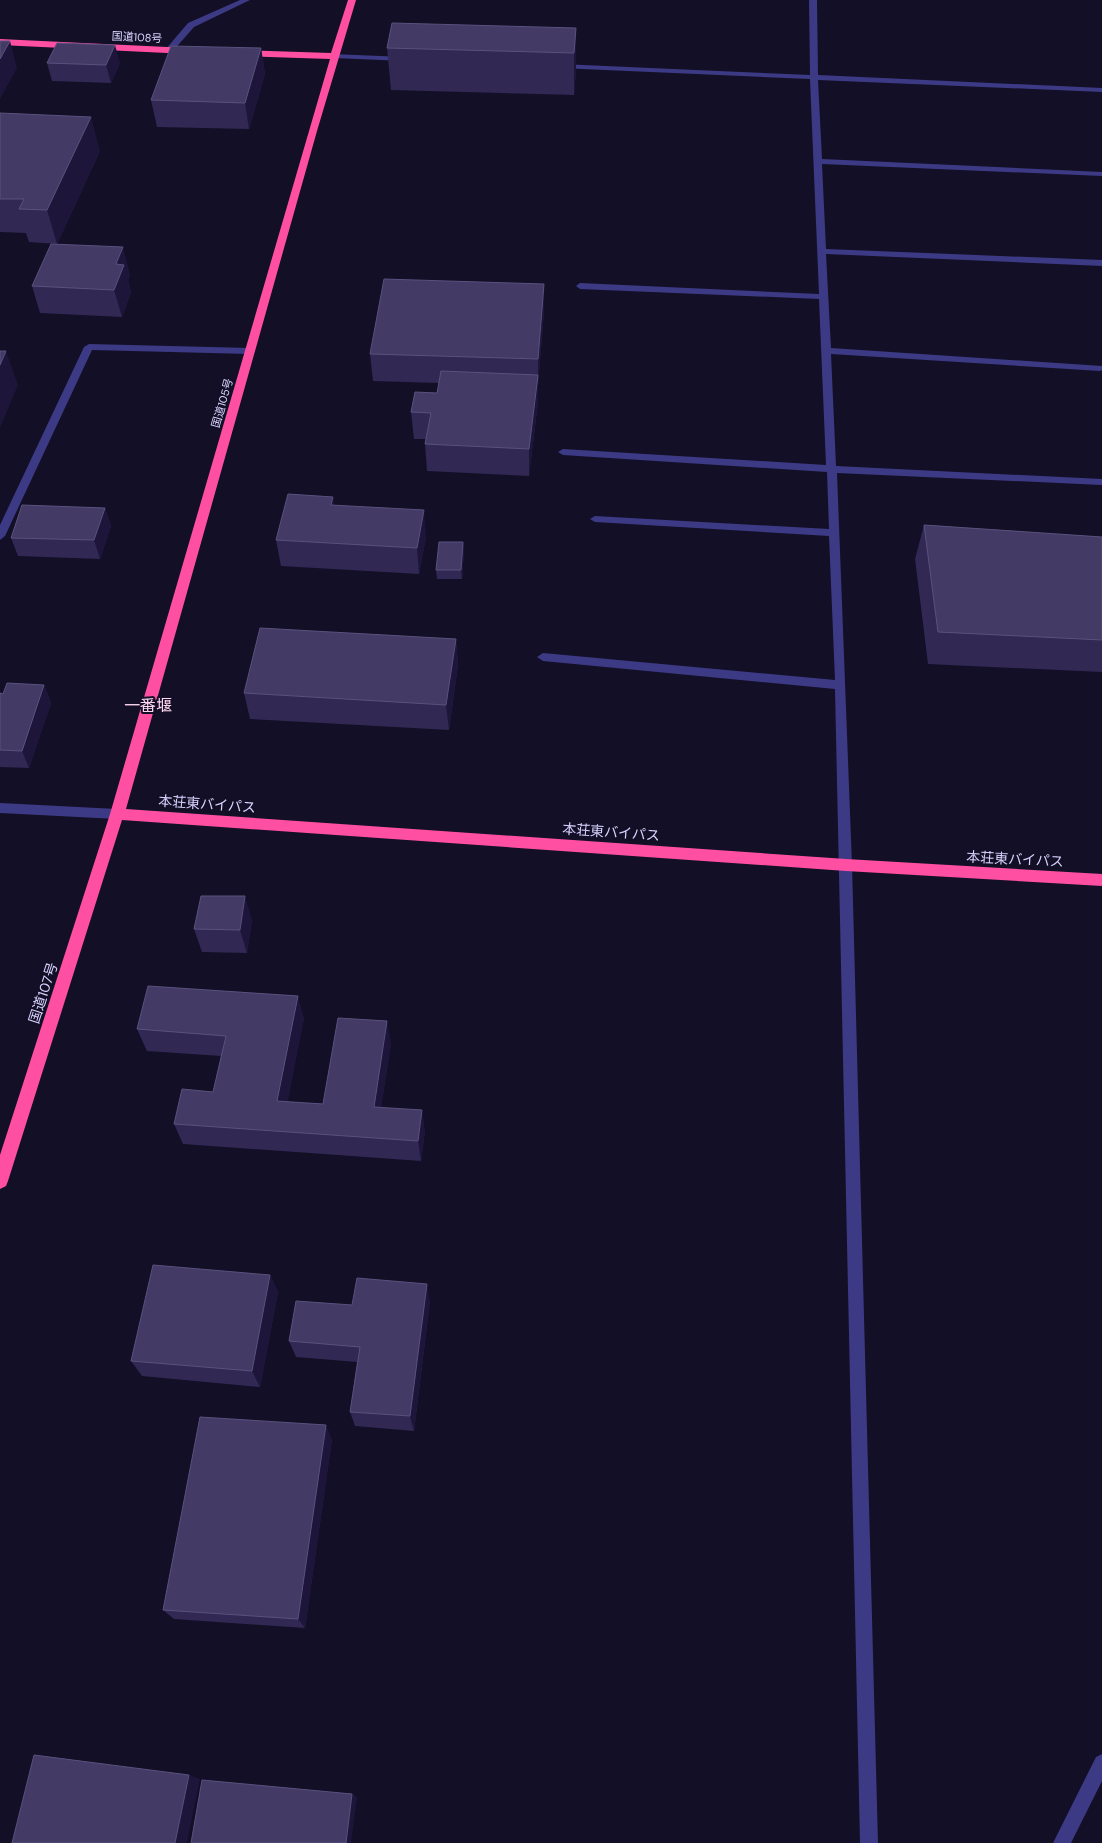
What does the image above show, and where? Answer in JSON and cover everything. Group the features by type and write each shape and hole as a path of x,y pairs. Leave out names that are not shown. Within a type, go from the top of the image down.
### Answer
{"highway":[{"name":"国道105号","path":"118,814 334,56 352,0"},
{"name":"国道108号","path":"0,42 198,51"},
{"path":"227,52 334,56"},
{"name":"本荘東バイパス","path":"118,814 846,865 1102,880"},
{"name":"国道107号","path":"0,1181 118,814"}],"street":[{"path":"169,50 191,25 246,0"},
{"path":"813,0 814,77 832,469 846,865 869,1843"},
{"path":"334,56 412,59"},
{"path":"549,65 1102,90"},
{"path":"818,161 1102,174"},
{"path":"822,250 1102,263"},
{"path":"580,286 824,297"},
{"path":"0,536 89,347 250,351"},
{"path":"826,352 1100,368"},
{"path":"563,452 832,469 1102,482"},
{"path":"596,519 834,533"},
{"path":"544,657 840,686"},
{"path":"0,808 118,814"},
{"path":"1062,1843 1102,1764"}],"building":[{"path":"392,23 576,28 574,53 387,48"},
{"path":"0,41 10,41 0,59"},
{"path":"57,43 115,45 106,65 47,63"},
{"path":"171,46 261,48 245,103 151,100"},
{"path":"0,113 91,117 47,210 19,209 24,199 0,199"},
{"path":"51,244 123,247 116,264 124,265 114,290 32,286"},
{"path":"384,279 544,284 538,359 370,354"},
{"path":"0,351 6,351 0,365"},
{"path":"441,371 538,375 529,449 425,444 431,413 411,412 415,392 437,393"},
{"path":"288,494 333,497 331,505 424,510 417,548 276,540"},
{"path":"22,505 105,508 94,540 11,538"},
{"path":"924,525 1102,537 1102,640 938,632"},
{"path":"439,542 463,542 461,570 436,570"},
{"path":"260,628 456,639 446,705 244,693"},
{"path":"7,683 44,685 22,751 0,750 0,693 3,694"},
{"path":"201,896 245,896 240,930 194,929"},
{"path":"148,986 298,996 277,1101 323,1104 338,1018 387,1021 374,1107 422,1110 418,1141 174,1124 182,1089 213,1092 226,1036 137,1029"},
{"path":"153,1265 270,1275 252,1371 131,1361"},
{"path":"357,1278 427,1284 410,1416 350,1412 360,1347 289,1341 296,1301 352,1305"},
{"path":"200,1417 326,1425 298,1619 163,1610"},
{"path":"34,1755 189,1775 175,1843 12,1843"},
{"path":"202,1780 352,1794 346,1843 191,1843"}],"district":[{"name":"一番堰","path":"148,705"}]}
